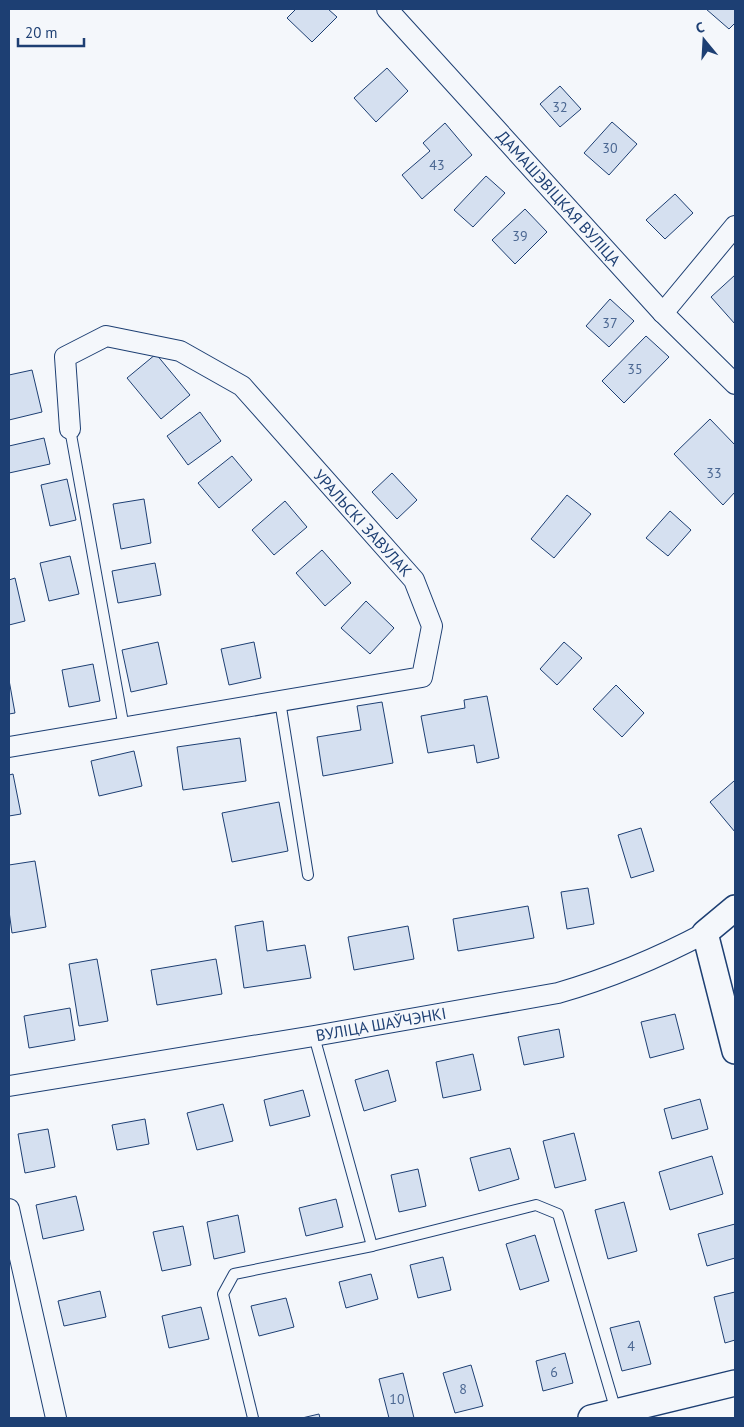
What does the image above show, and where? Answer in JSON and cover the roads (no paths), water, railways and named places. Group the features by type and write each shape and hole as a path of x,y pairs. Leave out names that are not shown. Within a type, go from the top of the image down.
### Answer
{"street":[{"name":"ДАМАШЭВІЦКАЯ ВУЛІЦА","path":"387,9 663,313 735,384"},
{"path":"663,313 735,226"},
{"name":"УРАЛЬСКІ ЗАВУЛАК","path":"9,747 422,677 432,626 414,580 242,386 180,351 106,336 65,357 70,428"},
{"name":"ВУЛІЦА ШАЎЧЭНКІ","path":"9,1086 314,1036 558,993 594,982 666,954 705,933 735,908"},
{"path":"705,933 735,1051"},
{"path":"9,1210 56,1418"},
{"path":"591,1418 735,1383"}],"lane":[{"path":"70,428 124,728"},
{"path":"280,701 308,875"},
{"path":"314,1036 372,1246"},
{"path":"253,1418 223,1294 234,1274 372,1246 536,1205 558,1214 616,1412"}]}
